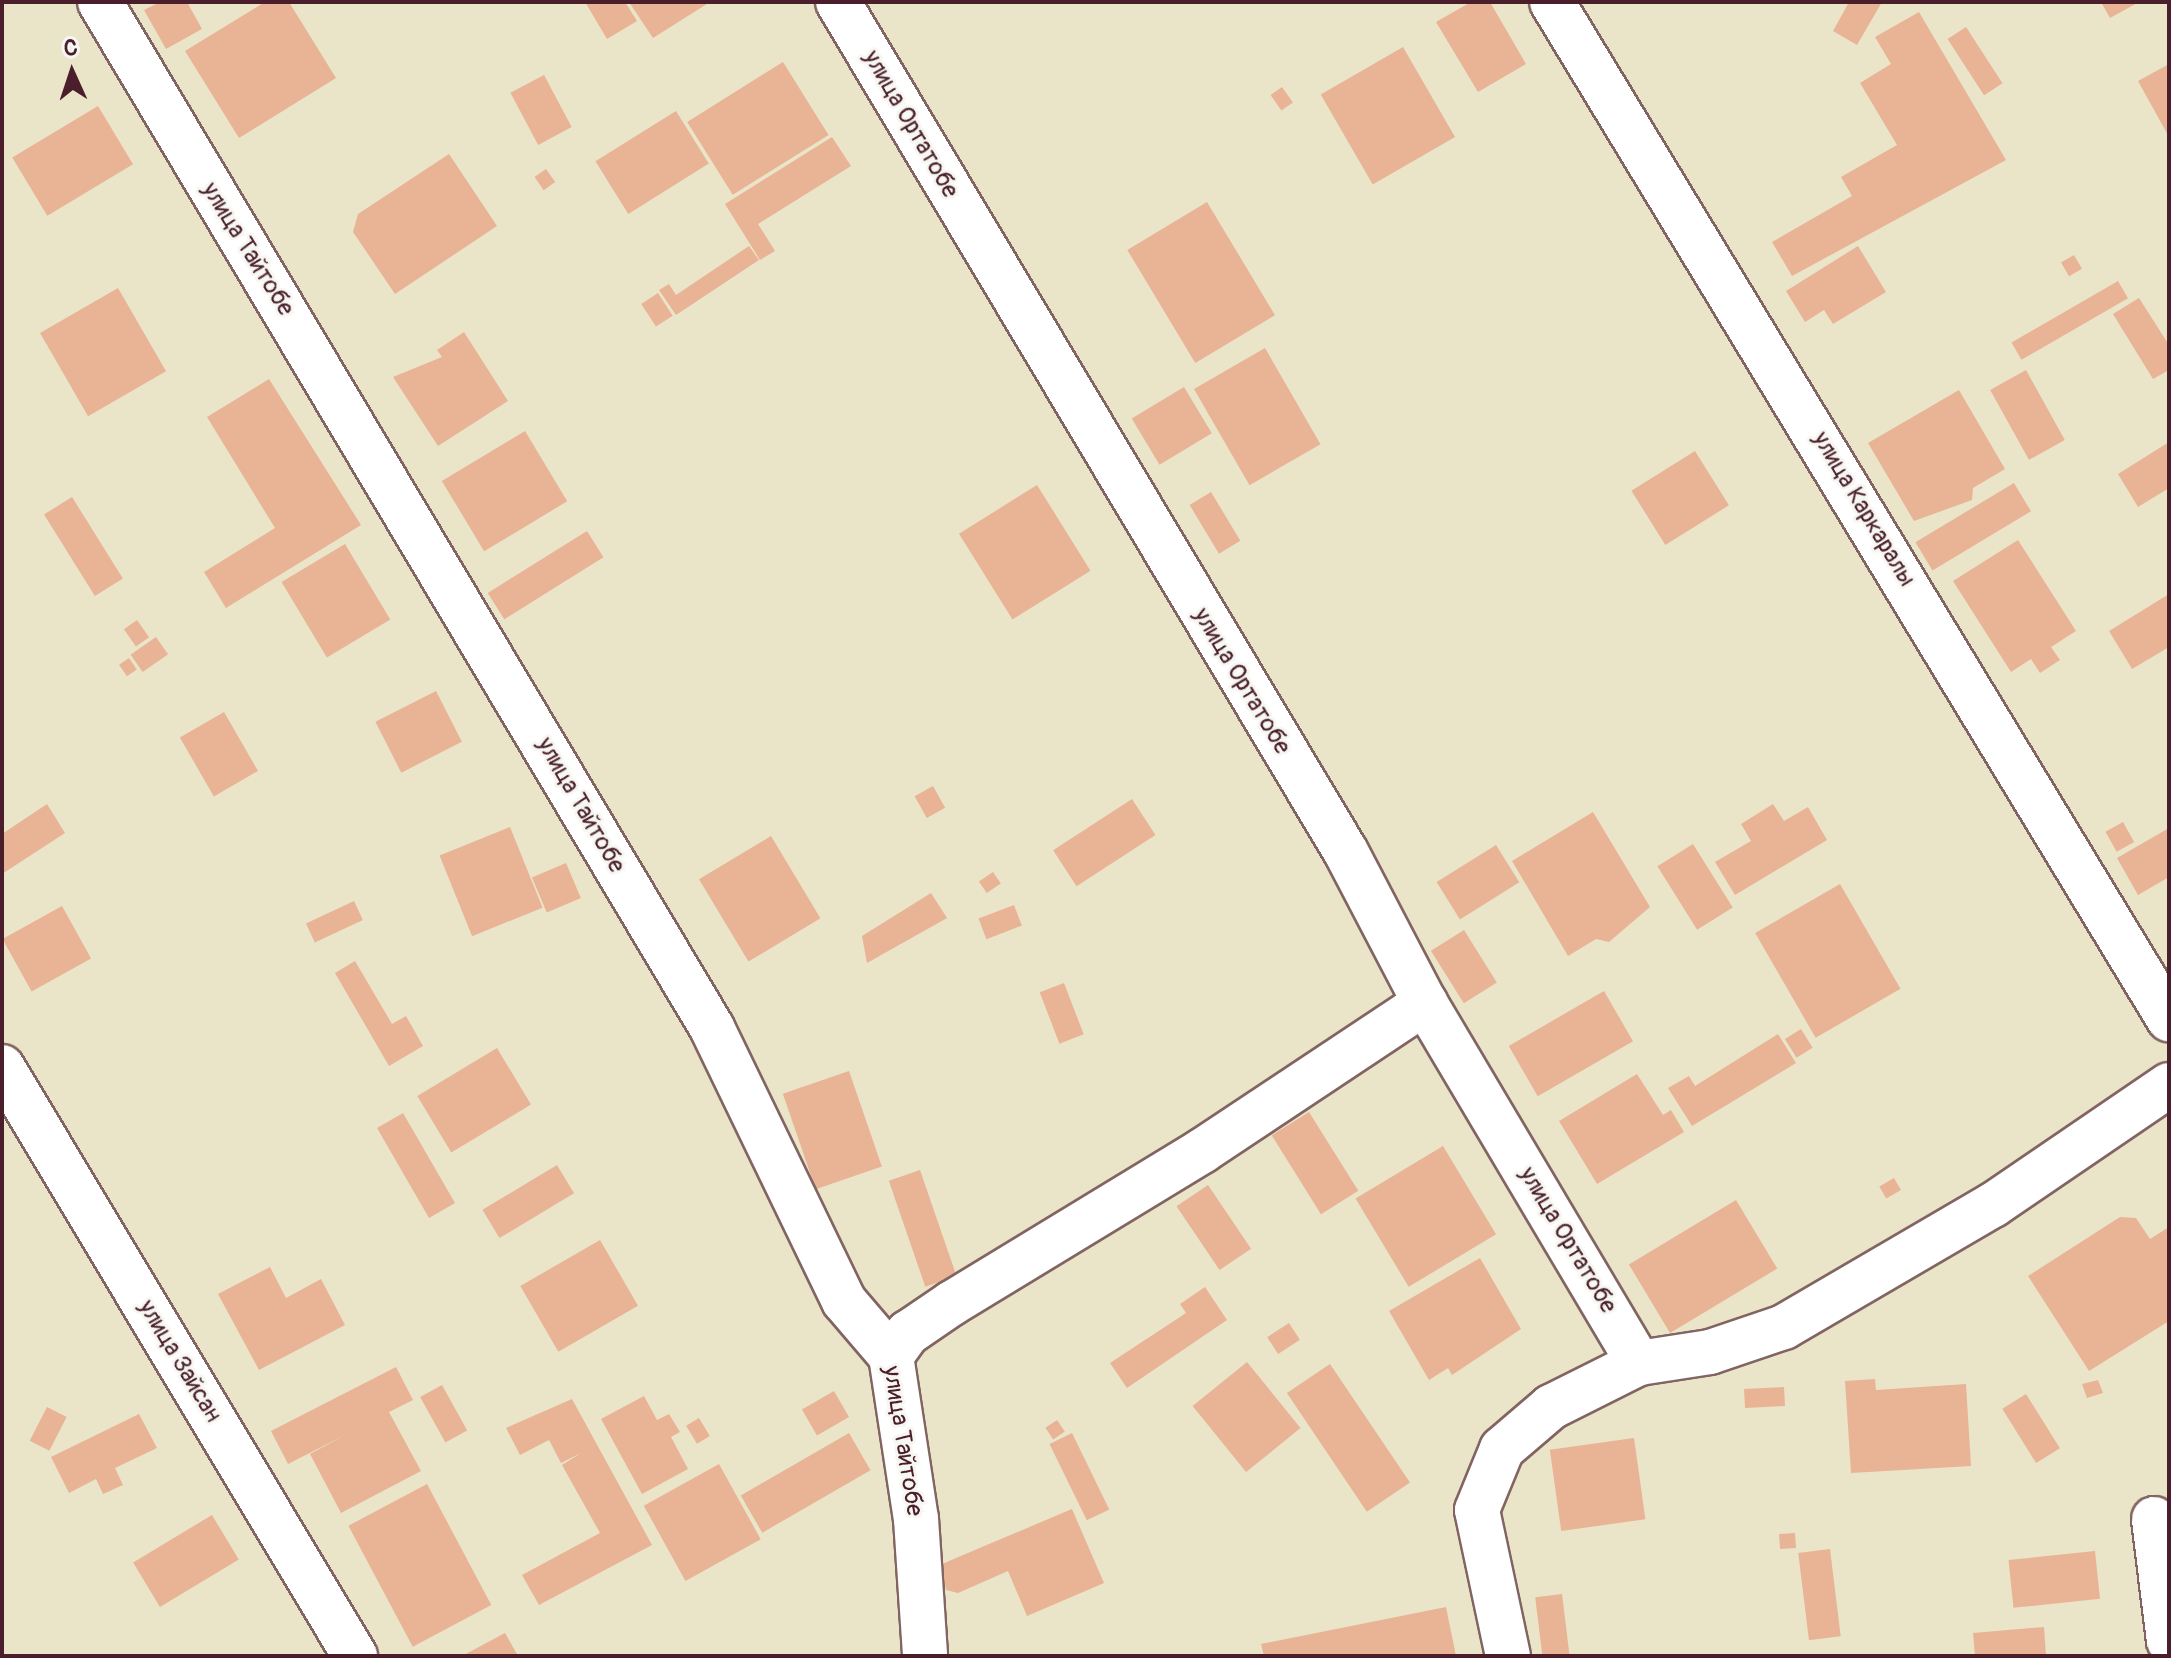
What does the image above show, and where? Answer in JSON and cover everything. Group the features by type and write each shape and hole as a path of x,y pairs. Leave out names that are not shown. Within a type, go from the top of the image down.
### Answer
{"street":[{"name":"улица Тайтобе","path":"100,2 712,1028 844,1301 891,1356 916,1519 925,1656"},
{"name":"улица Ортатобе","path":"838,2 1346,852 1425,1003 1639,1363"},
{"name":"улица Каркаралы","path":"1552,2 2169,1019"},
{"path":"891,1356 908,1333 952,1303 1202,1151 1425,1003"},
{"name":"улица Зайсан","path":"2,1067 355,1656"},
{"path":"1508,1656 1477,1510 1502,1449 1551,1407 1639,1363 1710,1352 1784,1327 1993,1205 2169,1085"},
{"path":"2154,1519 2169,1641"}],"building":[{"path":"160,2 187,2 202,29 166,49 144,10"},
{"path":"265,2 289,2 336,78 239,138 185,51"},
{"path":"585,2 625,2 637,21 607,39"},
{"path":"629,2 710,2 653,38"},
{"path":"1471,2 1490,2 1526,64 1478,92 1436,22"},
{"path":"1849,2 1882,2 1857,45 1833,31"},
{"path":"2101,2 2139,2 2110,18"},
{"path":"1919,12 2006,160 1792,276 1772,242 1852,196 1841,177 1897,145 1860,83 1891,64 1875,37"},
{"path":"1966,27 2002,83 1984,95 1948,39"},
{"path":"1403,47 1455,137 1373,185 1321,94"},
{"path":"783,62 829,135 733,195 687,122"},
{"path":"2169,64 2169,137 2138,81"},
{"path":"544,75 572,127 538,145 510,93"},
{"path":"1282,87 1293,103 1281,111 1271,95"},
{"path":"98,106 133,164 47,216 12,158"},
{"path":"676,111 709,164 628,214 595,161"},
{"path":"832,137 851,166 758,224 775,251 760,260 725,204"},
{"path":"449,154 497,226 395,294 353,232 358,214"},
{"path":"546,169 555,182 544,190 535,177"},
{"path":"1207,202 1275,315 1195,363 1127,250"},
{"path":"749,246 759,260 676,315 659,290 669,284 676,295"},
{"path":"1858,246 1886,292 1833,324 1824,310 1805,322 1786,291"},
{"path":"2074,255 2082,269 2069,276 2061,262"},
{"path":"2118,281 2128,298 2021,360 2011,342"},
{"path":"118,288 166,371 88,416 40,333"},
{"path":"658,293 673,316 656,327 641,304"},
{"path":"2139,298 2169,345 2169,370 2153,379 2113,314"},
{"path":"464,332 508,401 438,446 393,377 442,357 437,350"},
{"path":"1265,348 1320,444 1249,485 1194,389"},
{"path":"2026,370 2065,440 2029,460 1990,390"},
{"path":"269,379 361,525 226,608 204,572 275,528 207,417"},
{"path":"1184,387 1212,433 1160,465 1132,418"},
{"path":"1959,390 2005,469 1973,488 1972,500 1914,521 1868,443"},
{"path":"525,431 567,501 484,551 442,481"},
{"path":"2169,442 2169,488 2138,507 2118,474"},
{"path":"1695,451 1729,505 1665,545 1631,491"},
{"path":"2014,483 2031,511 1932,571 1915,542"},
{"path":"1037,485 1091,571 1013,619 959,534"},
{"path":"1211,492 1240,541 1219,554 1190,505"},
{"path":"72,497 123,578 95,596 44,514"},
{"path":"587,531 603,557 504,619 488,593"},
{"path":"2018,540 2076,631 2051,647 2060,660 2040,673 2031,659 2011,672 1953,581"},
{"path":"345,544 390,619 327,658 282,582"},
{"path":"2169,594 2169,647 2132,669 2109,631"},
{"path":"137,620 149,637 136,646 124,629"},
{"path":"156,637 168,654 143,672 131,655"},
{"path":"129,658 137,670 127,676 119,665"},
{"path":"436,691 462,742 401,773 375,722"},
{"path":"224,712 258,771 214,796 180,738"},
{"path":"933,786 945,808 927,818 915,796"},
{"path":"1132,799 1155,835 1077,886 1053,850"},
{"path":"47,804 65,833 2,874 2,834"},
{"path":"1773,804 1784,821 1808,807 1827,840 1735,895 1715,862 1751,841 1741,824"},
{"path":"1593,812 1650,907 1609,942 1596,939 1568,956 1512,861"},
{"path":"2123,822 2134,842 2117,852 2106,832"},
{"path":"510,827 543,908 472,936 440,855"},
{"path":"2169,828 2169,877 2138,895 2117,858"},
{"path":"771,836 820,918 748,962 699,879"},
{"path":"1693,844 1733,908 1697,930 1657,866"},
{"path":"1496,845 1519,882 1460,919 1437,882"},
{"path":"566,863 581,898 547,912 532,877"},
{"path":"993,872 1001,884 987,893 979,882"},
{"path":"1840,884 1900,989 1816,1038 1755,933"},
{"path":"931,893 947,918 867,963 862,936"},
{"path":"354,901 363,920 315,942 306,923"},
{"path":"1014,905 1022,926 986,939 979,919"},
{"path":"62,906 91,958 32,991 3,939"},
{"path":"1464,930 1497,983 1464,1003 1431,951"},
{"path":"355,961 392,1024 406,1016 423,1046 389,1066 335,973"},
{"path":"1064,983 1084,1034 1059,1044 1040,992"},
{"path":"1604,991 1633,1041 1538,1096 1509,1046"},
{"path":"1801,1029 1813,1048 1797,1058 1785,1039"},
{"path":"1778,1034 1796,1063 1692,1126 1668,1088 1689,1076 1695,1086"},
{"path":"497,1048 531,1105 451,1152 417,1096"},
{"path":"849,1071 882,1166 816,1189 783,1094"},
{"path":"1637,1074 1663,1115 1671,1110 1684,1132 1597,1184 1559,1121"},
{"path":"1309,1112 1358,1191 1321,1214 1272,1135"},
{"path":"403,1113 455,1203 429,1218 377,1128"},
{"path":"1443,1146 1496,1234 1409,1287 1356,1199"},
{"path":"557,1165 574,1193 499,1238 482,1210"},
{"path":"920,1170 956,1276 925,1287 889,1181"},
{"path":"1894,1178 1901,1190 1886,1199 1879,1186"},
{"path":"1208,1185 1251,1249 1220,1270 1176,1206"},
{"path":"1736,1200 1777,1269 1670,1333 1629,1264"},
{"path":"2120,1217 2136,1218 2150,1239 2169,1227 2169,1321 2089,1371 2028,1276"},
{"path":"600,1240 638,1306 558,1352 520,1286"},
{"path":"1480,1258 1521,1329 1452,1375 1448,1368 1429,1380 1389,1311"},
{"path":"270,1267 286,1298 321,1279 345,1325 259,1370 218,1294"},
{"path":"1205,1287 1227,1320 1127,1388 1110,1363 1186,1313 1180,1304"},
{"path":"1289,1323 1300,1340 1278,1354 1267,1337"},
{"path":"1247,1362 1300,1428 1246,1472 1193,1406"},
{"path":"1330,1364 1410,1483 1367,1512 1287,1393"},
{"path":"396,1367 413,1400 389,1412 421,1471 341,1513 310,1454 347,1434 288,1464 271,1431"},
{"path":"1875,1379 1876,1390 1966,1384 1971,1466 1851,1473 1845,1381"},
{"path":"2098,1380 2103,1393 2087,1398 2082,1384"},
{"path":"442,1385 467,1430 445,1443 420,1397"},
{"path":"1784,1387 1785,1406 1745,1408 1744,1389"},
{"path":"834,1391 849,1417 817,1435 802,1410"},
{"path":"2026,1394 2060,1448 2036,1463 2002,1409"},
{"path":"644,1396 657,1420 669,1414 680,1432 671,1437 688,1469 642,1494 601,1419"},
{"path":"572,1399 652,1545 539,1605 522,1575 600,1533 562,1465 581,1453 561,1463 549,1440 520,1455 506,1428"},
{"path":"47,1407 67,1417 49,1451 30,1441"},
{"path":"139,1414 157,1448 115,1468 123,1485 103,1494 96,1479 69,1493 51,1457"},
{"path":"699,1418 710,1436 697,1444 686,1426"},
{"path":"1057,1420 1065,1432 1053,1439 1045,1428"},
{"path":"849,1433 871,1470 762,1533 741,1496"},
{"path":"1072,1433 1109,1509 1087,1520 1050,1444"},
{"path":"1634,1438 1645,1519 1561,1531 1550,1450"},
{"path":"719,1464 761,1539 685,1581 644,1506"},
{"path":"427,1484 491,1605 413,1647 348,1526"},
{"path":"1072,1509 1104,1583 1027,1616 1008,1571 958,1593 946,1590 942,1564"},
{"path":"212,1515 239,1560 160,1607 133,1562"},
{"path":"1795,1533 1796,1548 1780,1549 1779,1534"},
{"path":"1830,1549 1841,1636 1809,1640 1798,1553"},
{"path":"2095,1551 2100,1599 2013,1608 2008,1560"},
{"path":"1562,1594 1570,1656 1542,1656 1535,1597"},
{"path":"1446,1607 1456,1656 1264,1656 1261,1644"},
{"path":"2044,1627 2046,1656 1975,1656 1973,1633"},
{"path":"505,1633 518,1656 462,1656"}]}
